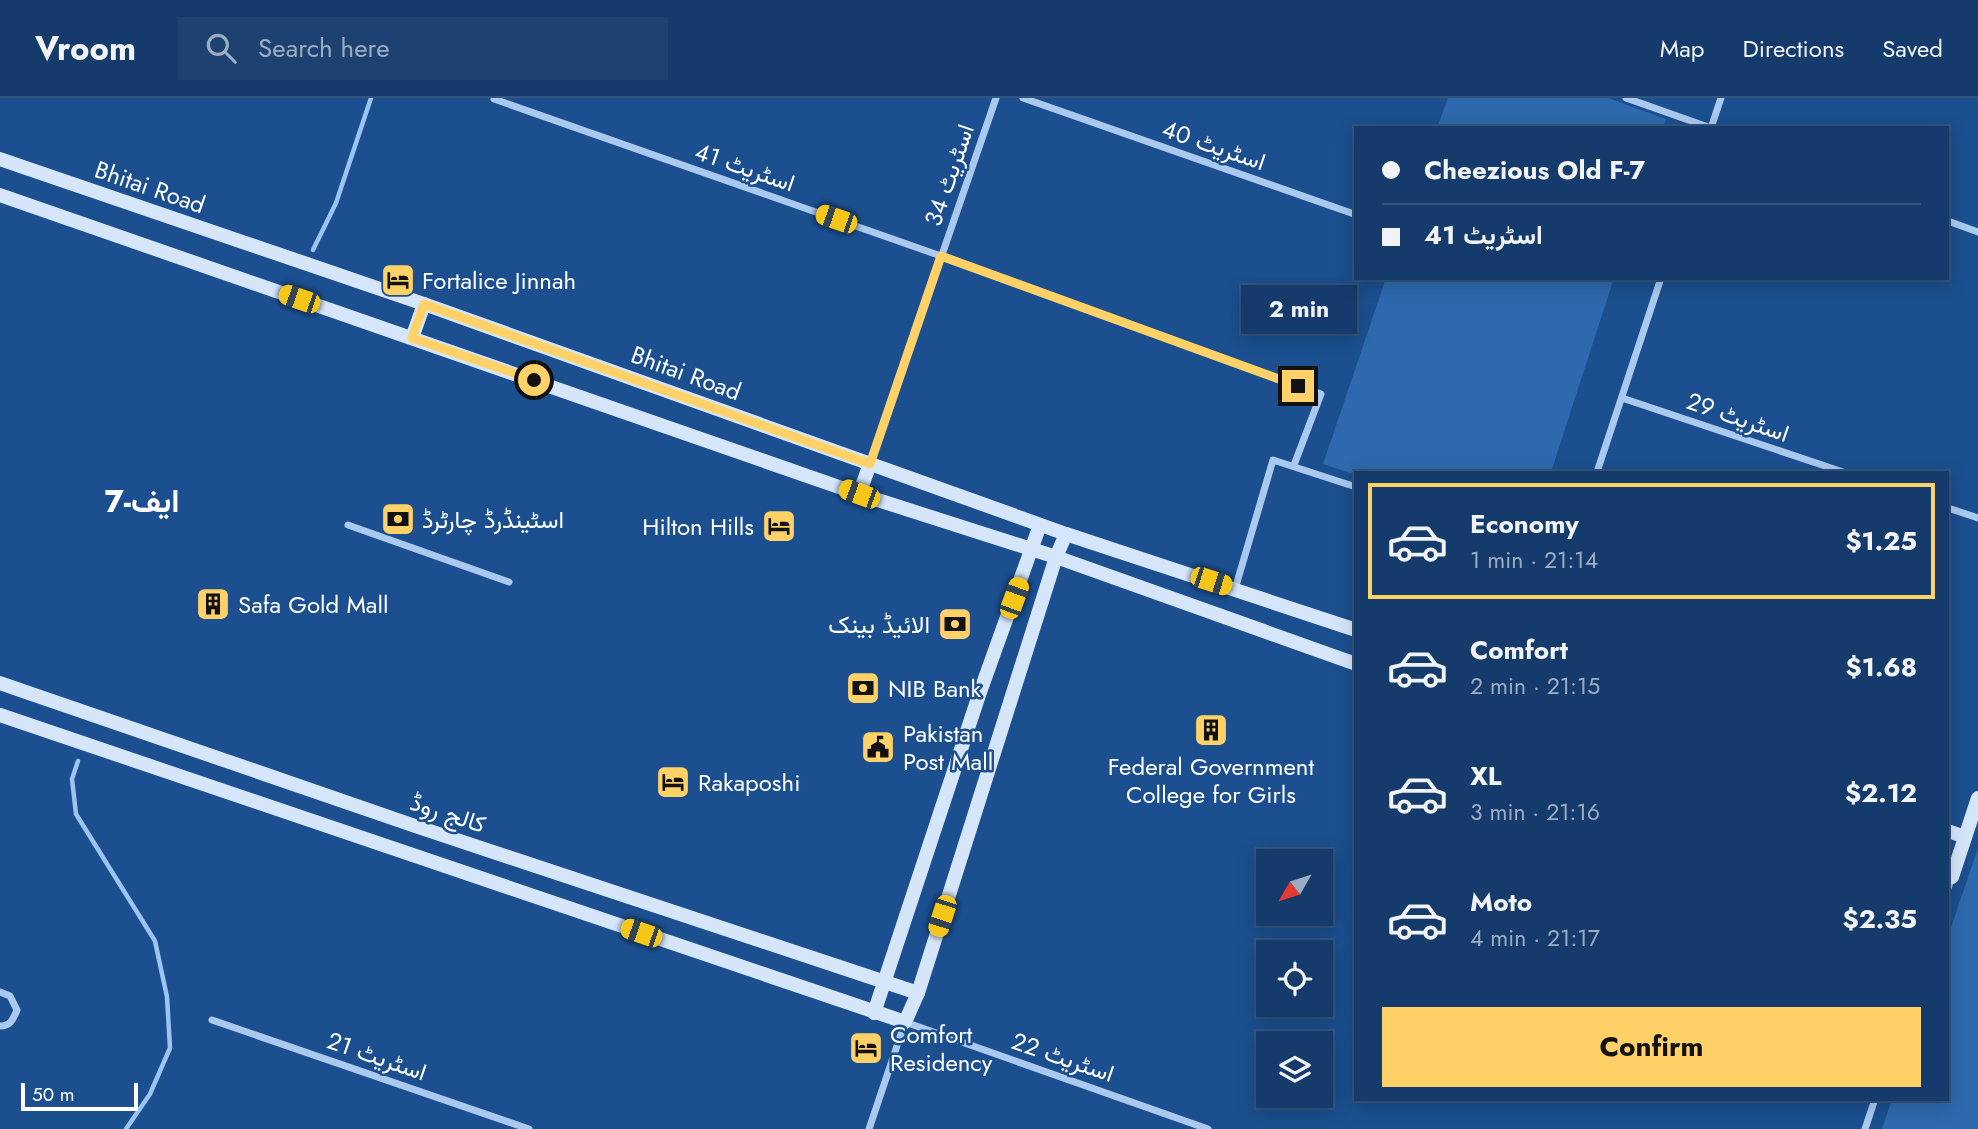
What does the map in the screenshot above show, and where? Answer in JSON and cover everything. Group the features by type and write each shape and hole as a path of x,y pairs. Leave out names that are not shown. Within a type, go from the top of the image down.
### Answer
{"street":[{"name":"اسٹریٹ 34","path":"870,464 996,98"},
{"name":"اسٹریٹ 40","path":"1023,98 1354,214"},
{"path":"1626,98 1705,126"},
{"path":"1712,126 1721,98"},
{"name":"اسٹریٹ 41","path":"494,99 941,256 1321,394 1294,466"},
{"name":"Bhitai Road","path":"0,159 424,304 1040,525 1354,629"},
{"path":"0,195 859,494 1056,556 1354,663"},
{"path":"1949,221 1978,232"},
{"path":"1597,471 1660,280"},
{"path":"412,338 424,304"},
{"name":"اسٹریٹ 29","path":"1622,398 1840,471"},
{"path":"1236,589 1273,460 1354,486"},
{"path":"859,494 870,464"},
{"path":"1949,508 1978,518"},
{"path":"348,525 509,582"},
{"path":"874,1013 979,695 1040,525"},
{"path":"869,1129 918,993 1056,556 1066,534"},
{"name":"کالج روڈ","path":"0,683 418,827 918,993"},
{"name":"کالج روڈ","path":"0,715 905,1023"},
{"path":"1949,880 1978,798"},
{"path":"1949,831 1965,837"},
{"path":"0,992 10,996 17,1010 13,1020 6,1026 0,1026"},
{"name":"اسٹریٹ 21","path":"212,1020 529,1129"},
{"name":"اسٹریٹ 22","path":"905,1023 1208,1129"},
{"path":"1865,1129 1874,1101"}],"shaded area":[{"path":"1448,98 1608,98 1666,119 1664,126 1438,126"},
{"path":"1385,280 1613,280 1551,471 1354,471 1354,474 1323,464"},
{"path":"1978,848 1978,1129 1882,1129 1891,1101 1949,1101 1949,933"}],"waterway":[{"path":"313,250 336,203 371,98"},
{"path":"78,761 72,779 76,814 155,941 167,997 170,1048 150,1094 126,1129"}],"place":[{"name":"Fortalice Jinnah","path":"398,280"},
{"name":"اسٹینڈرڈ چارٹرڈ","path":"398,519"},
{"name":"Hilton Hills","path":"779,526"},
{"name":"Safa Gold Mall","path":"213,604"},
{"name":"الائیڈ بینک","path":"955,624"},
{"name":"NIB Bank","path":"863,688"},
{"name":"Federal Government College for Girls","path":"1211,730"},
{"name":"Pakistan Post Mall","path":"878,747"},
{"name":"Rakaposhi","path":"673,782"},
{"name":"Comfort Residency","path":"866,1048"}],"district":[{"name":"ایف-7","path":"142,501"}],"route":[{"path":"534,380 412,338 424,304 870,464 941,256 1298,386"}]}
